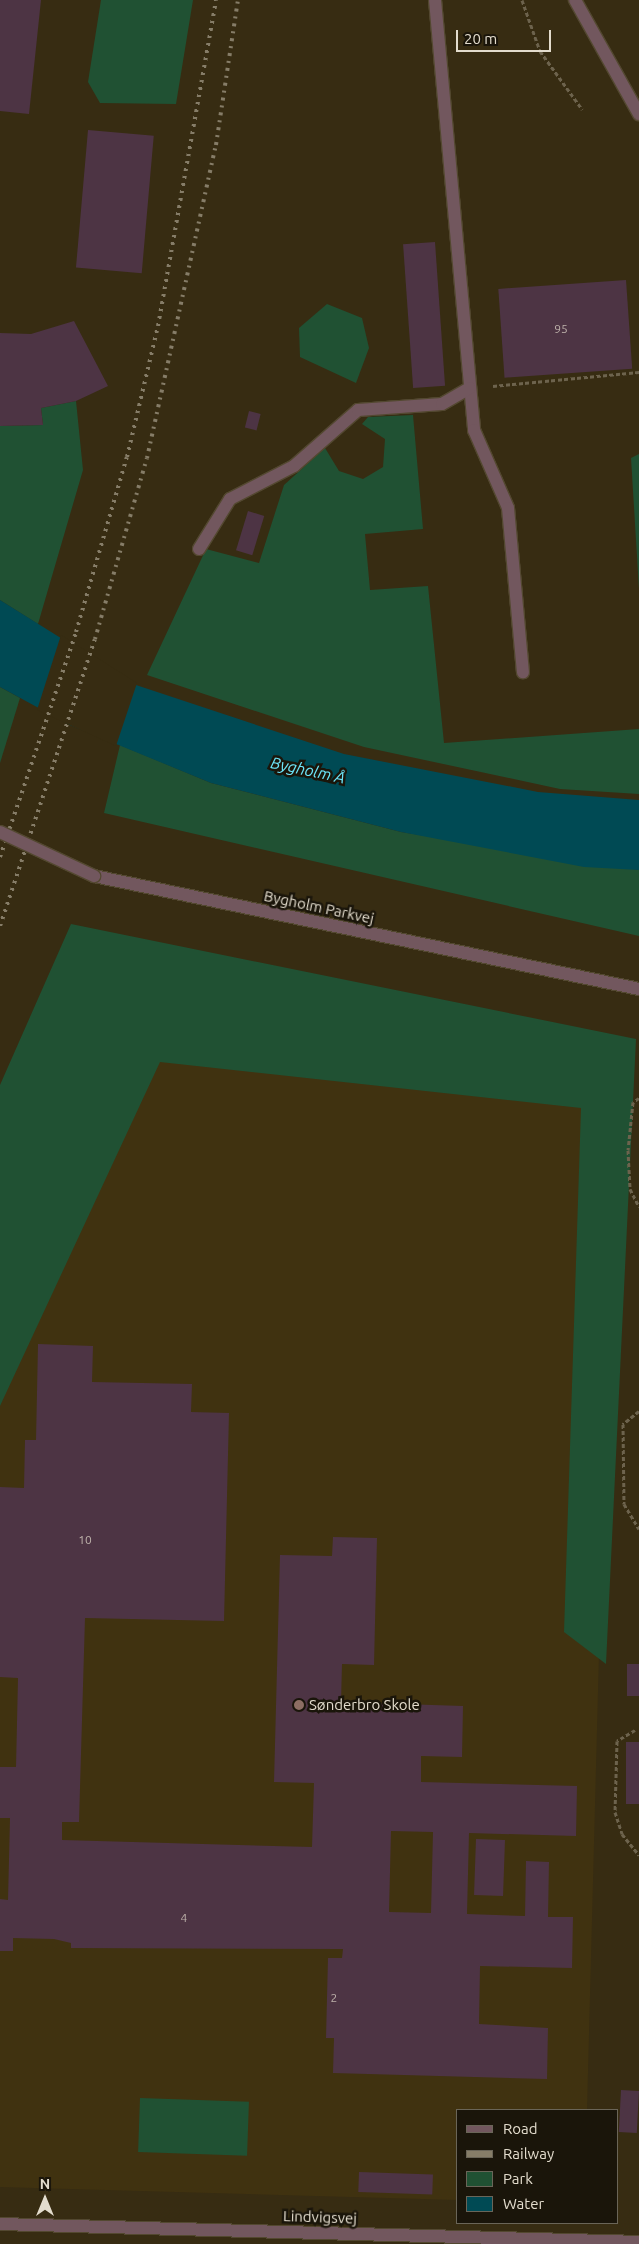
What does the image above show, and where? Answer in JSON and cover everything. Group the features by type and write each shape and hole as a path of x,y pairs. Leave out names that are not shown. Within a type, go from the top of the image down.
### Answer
{"street":[{"path":"435,0 474,430 508,508 522,672"},
{"path":"575,0 639,114"},
{"path":"199,549 230,499 294,466 358,410 442,404 470,388"},
{"name":"Bygholm Parkvej","path":"0,832 94,876 639,989"},
{"name":"Lindvigsvej","path":"0,2224 533,2242 639,2242"}],"path":[{"path":"522,0 540,51 582,109"},
{"path":"470,388 639,372"},
{"path":"639,1098 633,1102 628,1150 630,1189 639,1206"},
{"path":"639,1411 623,1424 624,1504 639,1529"},
{"path":"635,1730 617,1741 615,1812 622,1834 639,1855"}],"shaded area":[{"name":"Sønderbro Skole","path":"139,1019 614,1082 587,2109 456,2109 456,2200 0,2187 0,1300"}],"green space":[{"path":"101,0 193,0 176,104 100,103 88,82"},
{"path":"327,304 362,318 369,348 356,383 300,357 299,328"},
{"path":"76,401 83,470 38,624 0,600 0,426 43,425 41,408"},
{"path":"413,415 423,529 365,534 370,590 428,586 444,743 639,729 639,794 560,789 364,747 147,675 206,549 259,563 284,485 325,448 339,471 363,479 383,467 385,439 362,424 368,417"},
{"path":"639,454 639,589 631,458"},
{"path":"0,687 20,698 0,763"},
{"path":"120,745 211,783 401,832 639,870 639,936 104,813"},
{"path":"71,924 636,1039 606,1664 564,1632 581,1108 160,1062 0,1406 0,1085"},
{"path":"140,2098 249,2102 247,2156 138,2152"}],"water":[{"name":"Bygholm Å","path":"0,600 136,685 344,754 538,792 639,800 639,870 584,867 401,832 211,783 70,725 0,687"}],"pier":[{"path":"61,635 137,683 116,746 37,710"}],"building":[{"path":"0,0 41,0 29,114 0,111"},
{"path":"88,130 154,136 142,273 76,267"},
{"path":"435,242 445,386 413,388 403,244"},
{"path":"626,280 632,369 505,378 498,289"},
{"path":"74,321 108,386 76,401 41,408 43,425 0,426 0,333 31,334"},
{"path":"249,411 261,414 257,430 245,427"},
{"path":"248,511 264,516 252,555 236,550"},
{"path":"38,1344 93,1346 92,1382 192,1384 191,1412 229,1413 224,1621 85,1618 79,1822 62,1822 62,1840 312,1847 314,1783 274,1782 280,1555 332,1556 333,1537 377,1538 374,1665 342,1664 341,1702 463,1706 462,1757 421,1756 421,1782 577,1786 576,1836 469,1833 467,1914 525,1916 526,1861 549,1862 548,1917 573,1917 572,1968 480,1966 479,2024 548,2028 547,2079 333,2073 334,2038 326,2038 328,1958 342,1958 343,1949 71,1948 71,1943 54,1939 13,1938 13,1951 0,1951 0,1899 8,1900 10,1818 0,1818 0,1767 16,1767 18,1678 0,1677 0,1487 24,1488 25,1440 36,1440","holes":["391,1831 433,1832 431,1913 389,1912"]},
{"path":"627,1664 639,1664 639,1696 627,1696"},
{"path":"626,1742 639,1742 639,1804 626,1804"},
{"path":"476,1839 505,1840 503,1896 474,1895"},
{"path":"621,2090 639,2091 637,2133 619,2132"},
{"path":"359,2172 433,2175 432,2195 358,2192"}],"railway":[{"path":"0,857 76,632 127,457 158,326 216,0"},
{"path":"0,926 95,639 147,458 216,145 238,0"}],"place":[{"name":"Sønderbro Skole","path":"299,1705"}]}
